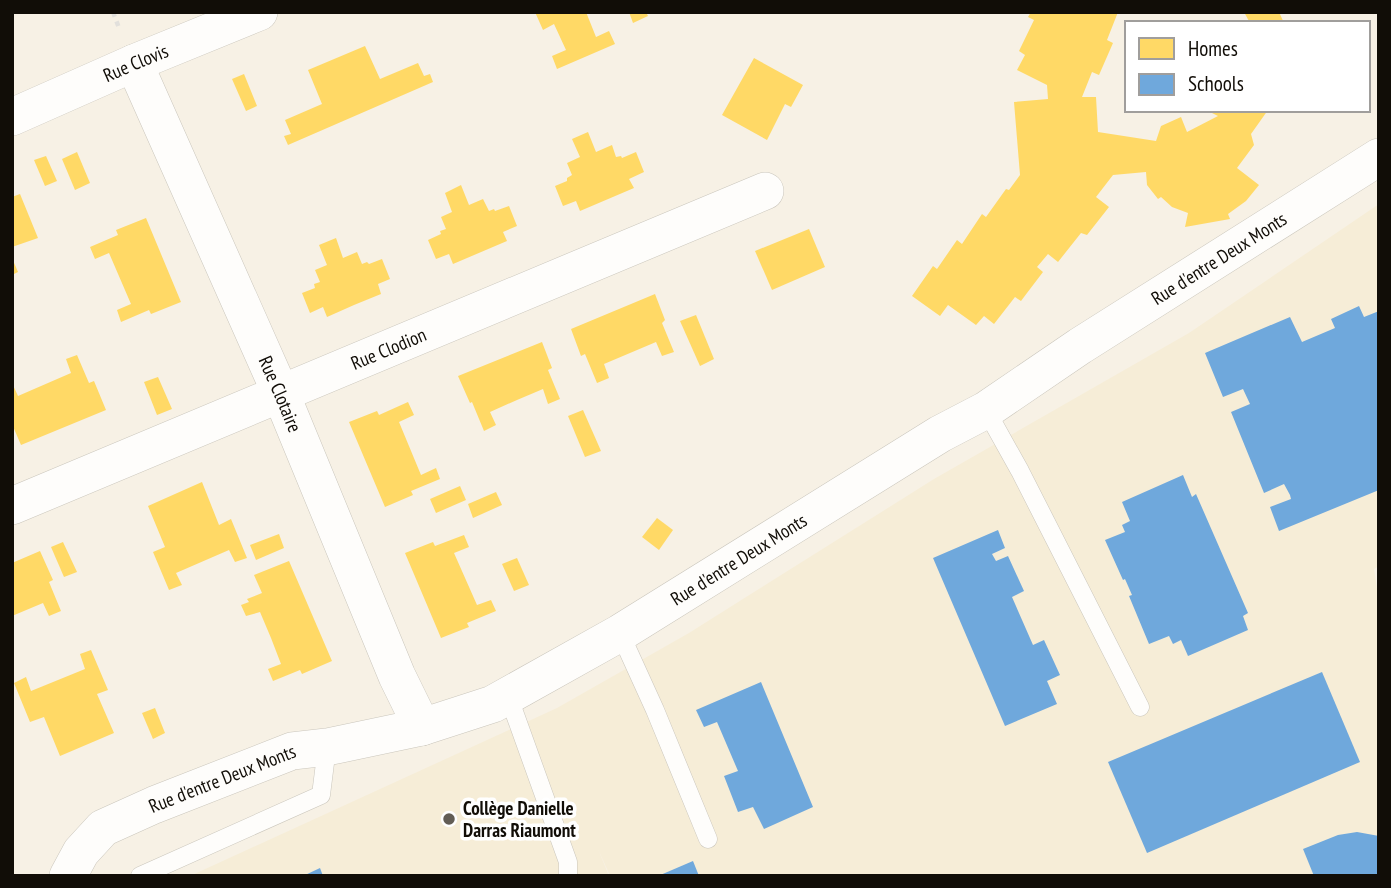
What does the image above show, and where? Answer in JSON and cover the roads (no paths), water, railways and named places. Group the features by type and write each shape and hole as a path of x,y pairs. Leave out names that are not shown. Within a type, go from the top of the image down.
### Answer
{"street":[{"name":"Rue Clovis","path":"12,117 134,63 260,12"},
{"name":"Rue Clotaire","path":"134,63 281,394 397,676 422,727"},
{"name":"Rue d'entre Deux Monts","path":"68,876 80,852 103,828 292,751 327,747 422,727 493,704 620,633 928,442 986,410 1080,346 1379,157"},
{"name":"Rue Clodion","path":"12,506 765,191"}],"lane":[{"path":"986,410 1020,471 1140,707"},
{"path":"620,633 708,839"},
{"path":"508,695 568,862 568,876"},
{"path":"140,876 321,795 327,747"}],"place":[{"name":"Collège Danielle Darras Riaumont","path":"449,819"}]}
